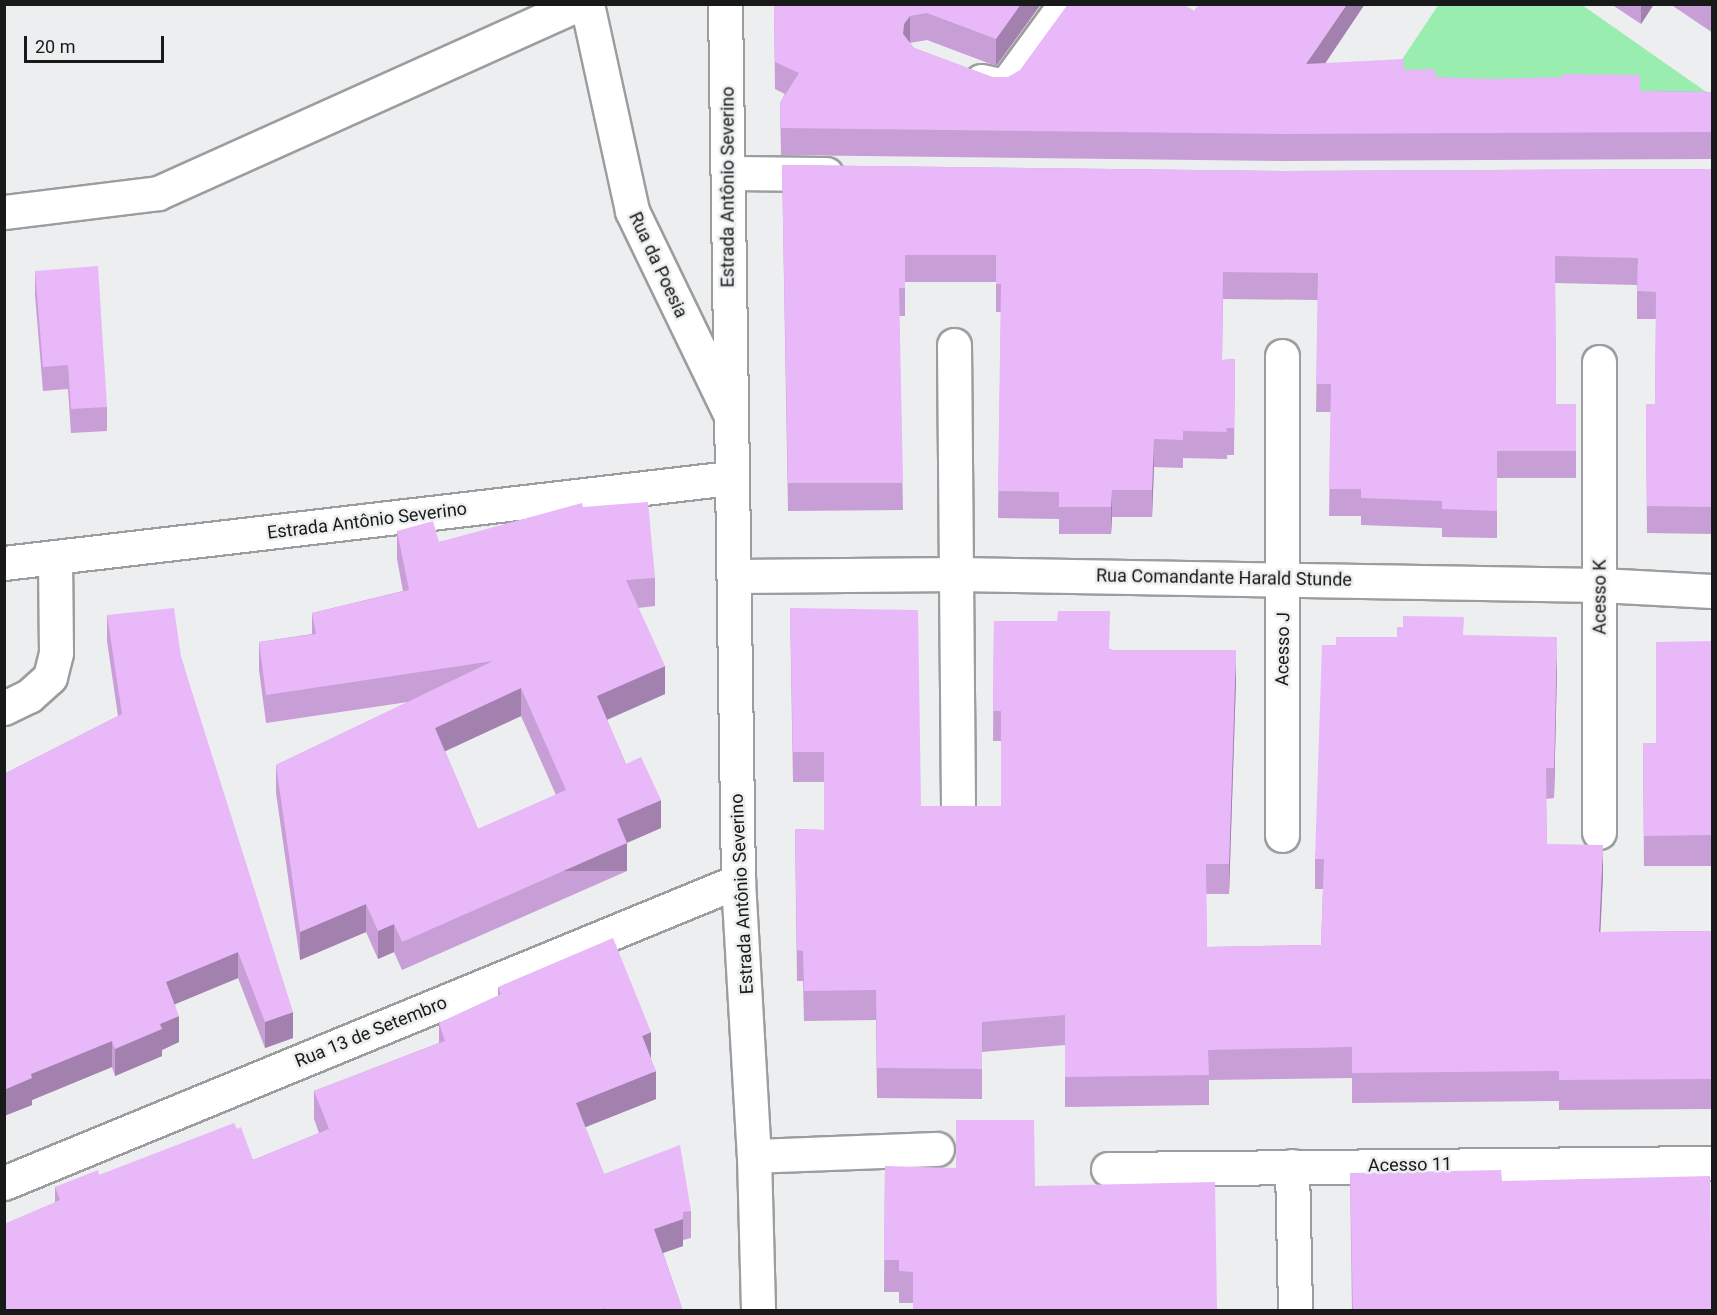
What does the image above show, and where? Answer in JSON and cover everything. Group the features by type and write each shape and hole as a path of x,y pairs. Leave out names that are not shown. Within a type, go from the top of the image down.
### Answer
{"street":[{"path":"4,212 158,193 578,4"},
{"name":"Rua da Poesia","path":"587,4 632,212 729,412"},
{"name":"Estrada Antônio Severino","path":"725,4 730,478 736,576 738,881 754,1156 758,1311"},
{"path":"954,71 998,87 1005,86 1065,4"},
{"path":"728,172 858,174"},
{"path":"954,345 958,820"},
{"name":"Acesso J","path":"1282,356 1284,580 1282,835"},
{"name":"Acesso K","path":"1599,362 1599,832"},
{"name":"Estrada Antônio Severino","path":"4,563 730,478"},
{"path":"4,708 29,696 50,677 56,653 55,557"},
{"name":"Rua Comandante Harald Stunde","path":"736,576 957,574 1600,585 1713,591"},
{"name":"Rua 13 de Setembro","path":"4,1183 738,881"},
{"path":"754,1156 937,1149"},
{"name":"Acesso 11","path":"1108,1169 1713,1163"},
{"path":"1292,1167 1295,1311"}],"green space":[{"path":"1439,4 1582,5 1712,96 1369,109"}],"building":[{"path":"774,4 1021,4 996,39 927,13 910,16 904,24 903,34 914,48 992,77 1008,77 1020,70 1068,4 1184,4 1194,11 1199,4 1347,4 1306,64 1404,59 1404,70 1435,69 1436,77 1491,79 1563,77 1562,74 1640,75 1640,91 1713,92 1713,132 1283,134 781,128 780,103 799,73 775,62"},
{"path":"782,165 1283,171 1713,169 1713,507 1647,506 1646,404 1655,404 1656,292 1637,291 1638,258 1555,256 1556,404 1576,404 1576,451 1497,451 1497,511 1442,509 1442,501 1361,498 1361,489 1329,489 1331,384 1316,384 1318,273 1223,272 1222,360 1235,359 1234,428 1226,428 1227,432 1183,431 1183,440 1154,439 1152,490 1112,490 1111,507 1059,507 1059,492 998,491 1001,284 996,284 996,255 905,255 905,288 899,288 903,483 788,483"},
{"path":"98,266 107,407 71,409 68,365 43,367 35,271"},
{"path":"648,502 655,578 626,580 665,666 597,696 626,764 641,757 661,800 617,819 627,843 402,942 394,924 378,931 366,904 300,932 276,765 493,661 266,695 259,642 316,634 312,613 409,590 397,531 433,521 439,542 582,503 583,507","holes":["521,688 566,790 478,829 435,728"]},
{"path":"174,608 181,657 293,1012 265,1022 238,952 166,982 179,1016 160,1024 162,1029 115,1049 112,1041 31,1074 32,1078 4,1090 4,774 122,714 107,615"},
{"path":"790,608 918,610 921,806 1001,806 1001,711 993,711 994,621 1057,621 1058,611 1110,611 1109,650 1236,650 1229,864 1206,864 1207,947 1321,945 1324,859 1315,859 1322,645 1336,645 1336,637 1397,637 1397,627 1403,627 1403,616 1464,617 1463,635 1557,637 1554,768 1546,768 1547,844 1603,845 1599,932 1713,931 1713,1079 1559,1080 1559,1071 1352,1073 1352,1047 1208,1050 1209,1075 1065,1077 1065,1015 982,1022 982,1069 877,1068 876,990 804,991 803,951 797,950 795,829 824,830 824,752 793,752"},
{"path":"1713,641 1713,835 1644,836 1643,743 1656,743 1656,642"},
{"path":"613,938 651,1032 642,1036 656,1071 576,1103 604,1174 680,1145 691,1211 683,1212 683,1219 654,1229 683,1311 605,1311 604,1308 596,1311 4,1311 4,1224 60,1200 55,1187 98,1170 99,1175 234,1123 237,1129 241,1127 253,1160 329,1129 314,1091 445,1041 439,1023 501,994 498,987"},
{"path":"956,1120 1034,1120 1035,1186 1215,1182 1217,1311 913,1311 913,1272 899,1271 899,1260 884,1260 885,1166 956,1168"},
{"path":"1501,1170 1502,1181 1710,1176 1712,1311 1353,1311 1350,1173"}]}
